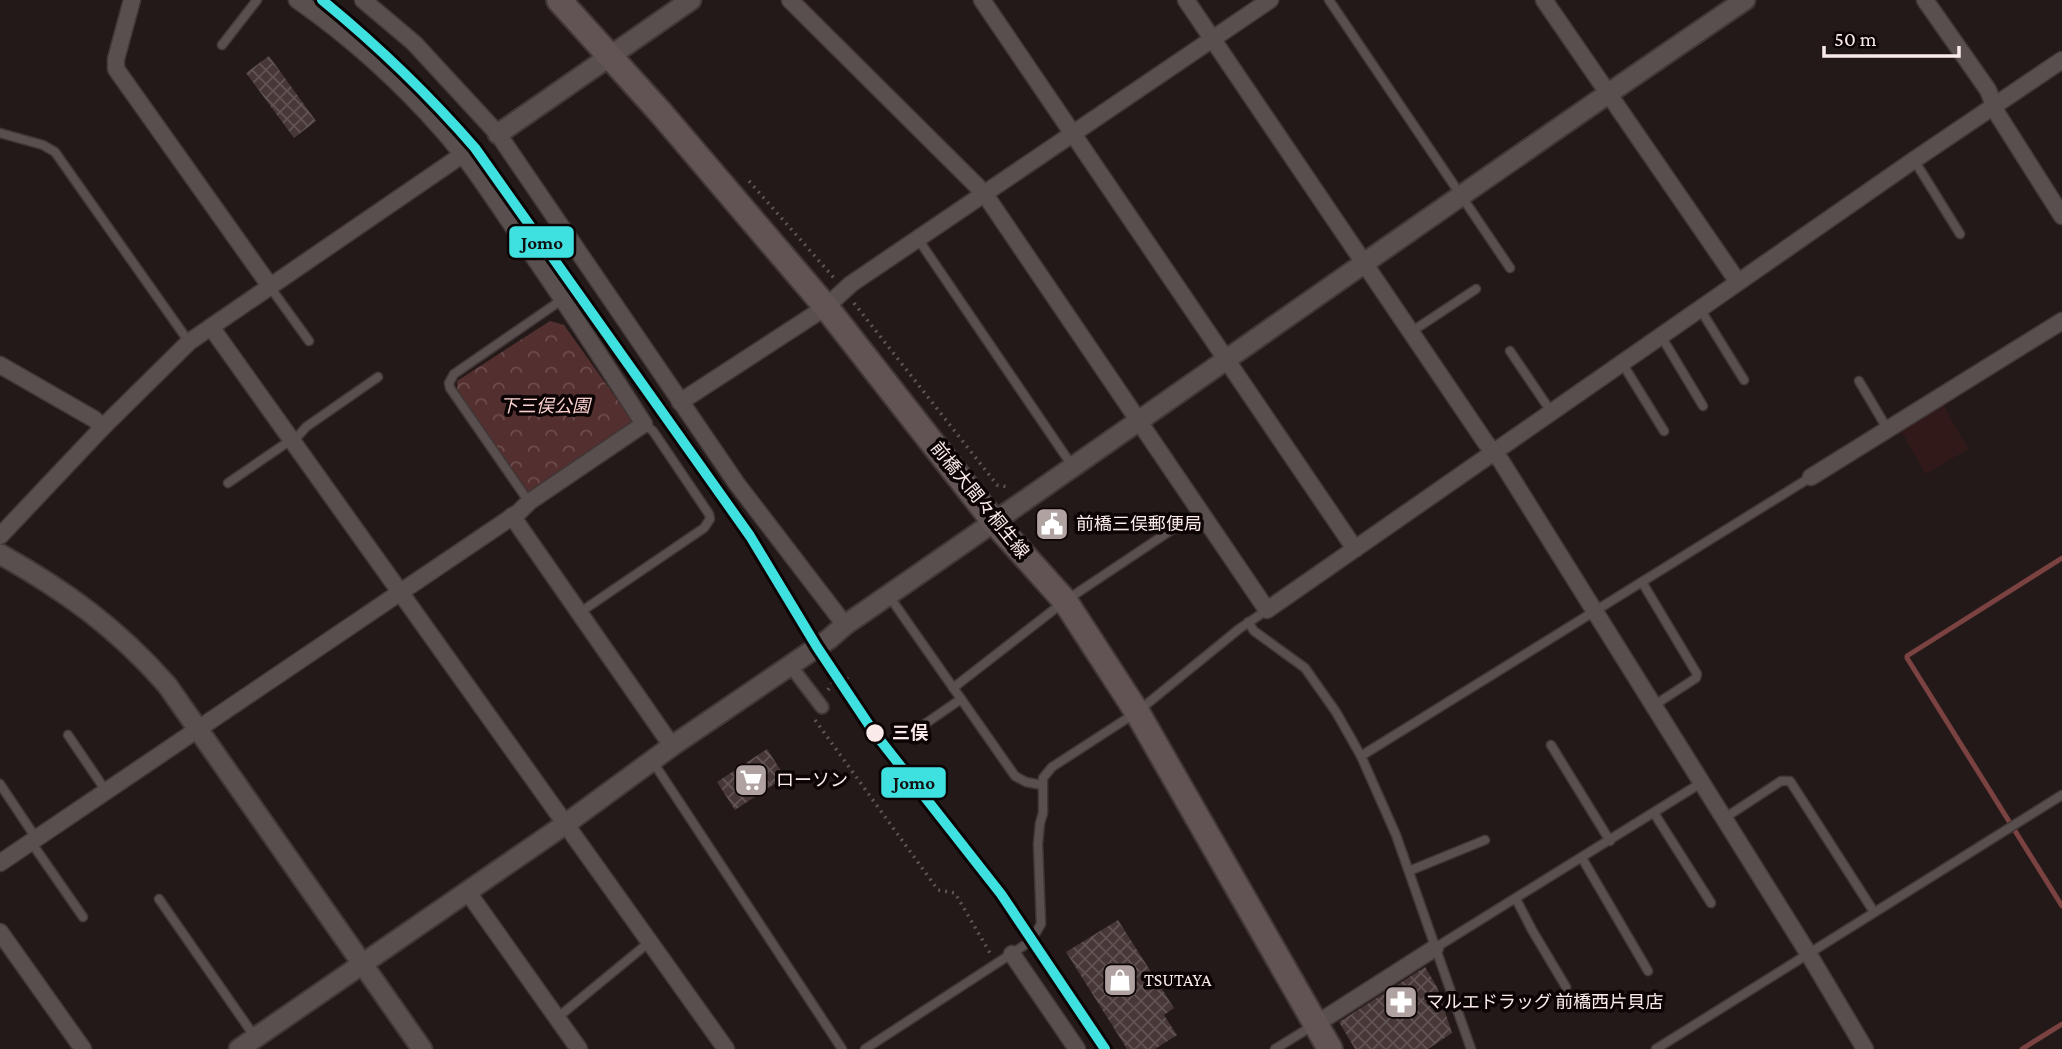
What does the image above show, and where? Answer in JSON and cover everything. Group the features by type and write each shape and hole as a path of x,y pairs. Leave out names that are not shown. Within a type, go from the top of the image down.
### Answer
{"main road":[{"name":"前橋大間々桐生線","path":"559,0 661,113 826,307 995,523 1065,601 1137,712 1330,1049"}],"street":[{"path":"132,0 116,59 116,69 270,286"},
{"path":"0,863 402,593 644,424 563,299 462,155 426,113 370,58 297,0"},
{"path":"363,0 414,43 498,134 737,484 845,625"},
{"path":"790,0 984,193 1267,610 2062,60"},
{"path":"982,0 1355,549"},
{"path":"1186,0 1501,461 1865,1049"},
{"path":"680,402 826,307 844,289 1270,0"},
{"path":"1545,0 1738,282"},
{"path":"1925,0 1988,90 1998,115 2062,216"},
{"path":"498,134 689,1"},
{"path":"248,1045 1738,2"},
{"path":"0,536 103,427 189,342 462,155"},
{"path":"1811,477 2062,321"},
{"path":"211,327 726,1049"},
{"path":"0,365 94,419 103,427"},
{"path":"512,516 672,746"},
{"path":"0,554 74,599 119,635 167,685 422,1049"},
{"path":"796,673 818,703"},
{"path":"467,891 579,1049"},
{"path":"0,932 83,1049"},
{"path":"1316,1024 1435,948"},
{"path":"1012,954 1077,1049"}],"lane":[{"path":"222,45 257,0"},
{"path":"1329,0 1510,268"},
{"path":"0,133 43,145 55,152 189,342"},
{"path":"1914,160 1960,234"},
{"path":"918,239 1073,467"},
{"path":"270,286 309,341"},
{"path":"1411,332 1476,289"},
{"path":"529,502 449,383 454,374 563,299"},
{"path":"1700,309 1744,380"},
{"path":"1661,336 1703,406"},
{"path":"1510,351 1552,412"},
{"path":"1622,363 1664,431"},
{"path":"228,483 285,444 293,442 306,427 378,377"},
{"path":"1859,381 1888,430"},
{"path":"579,613 704,528 710,519 653,431 644,424"},
{"path":"1361,756 1811,477"},
{"path":"953,688 1065,601 1200,511"},
{"path":"1642,582 1698,674 1696,678 1653,706"},
{"path":"888,596 1015,776 1026,782 1042,785"},
{"path":"864,1049 1031,941 1041,924 1038,844 1043,813 1042,785 1043,778 1052,766 1137,712 1248,622 1267,610"},
{"path":"1248,622 1254,631 1305,668 1336,712 1361,756 1396,835 1471,1049"},
{"path":"919,728 961,699"},
{"path":"68,735 106,791"},
{"path":"1551,745 1610,841"},
{"path":"652,760 842,1049"},
{"path":"1723,818 1781,781 1790,781 1874,912"},
{"path":"1435,948 1701,783"},
{"path":"0,785 83,917"},
{"path":"1656,1049 2062,795"},
{"path":"1654,813 1711,903"},
{"path":"1409,871 1485,840"},
{"path":"1583,858 1648,971"},
{"path":"159,899 248,1045"},
{"path":"1516,899 1566,987"},
{"path":"557,1018 647,944 652,945"},
{"path":"1275,1049 1316,1024"}],"path":[{"path":"849,682 844,674 834,680 818,703 808,704 810,713 938,890 955,893 996,964"}],"shaded area":[{"path":"1942,403 1968,449 1926,474 1900,429"}],"green space":[{"name":"下三俣公園","path":"550,321 564,325 633,422 630,428 530,495 457,391 457,381"}],"building":[{"path":"269,56 316,121 294,138 246,73"},
{"name":"ローソン","path":"767,749 785,777 735,810 717,782"},
{"name":"TSUTAYA","path":"1118,920 1174,1008 1164,1015 1177,1035 1155,1049 1127,1049 1066,952"},
{"name":"マルエドラッグ 前橋西片貝店","path":"1425,967 1437,987 1452,1033 1428,1049 1355,1049 1339,1022"}],"waterway":[{"path":"2062,558 1907,656 2062,906"},
{"path":"2022,1049 2062,1024"}],"transit line":[{"name":"Jomo","path":"322,0 402,71 475,148 750,536 817,647 873,731 1001,894 1105,1049"}],"place":[{"name":"前橋三俣郵便局","path":"1052,524"},
{"name":"三俣","path":"875,733"},
{"name":"ローソン","path":"751,780"},
{"name":"TSUTAYA","path":"1120,980"},
{"name":"マルエドラッグ 前橋西片貝店","path":"1401,1002"}]}
